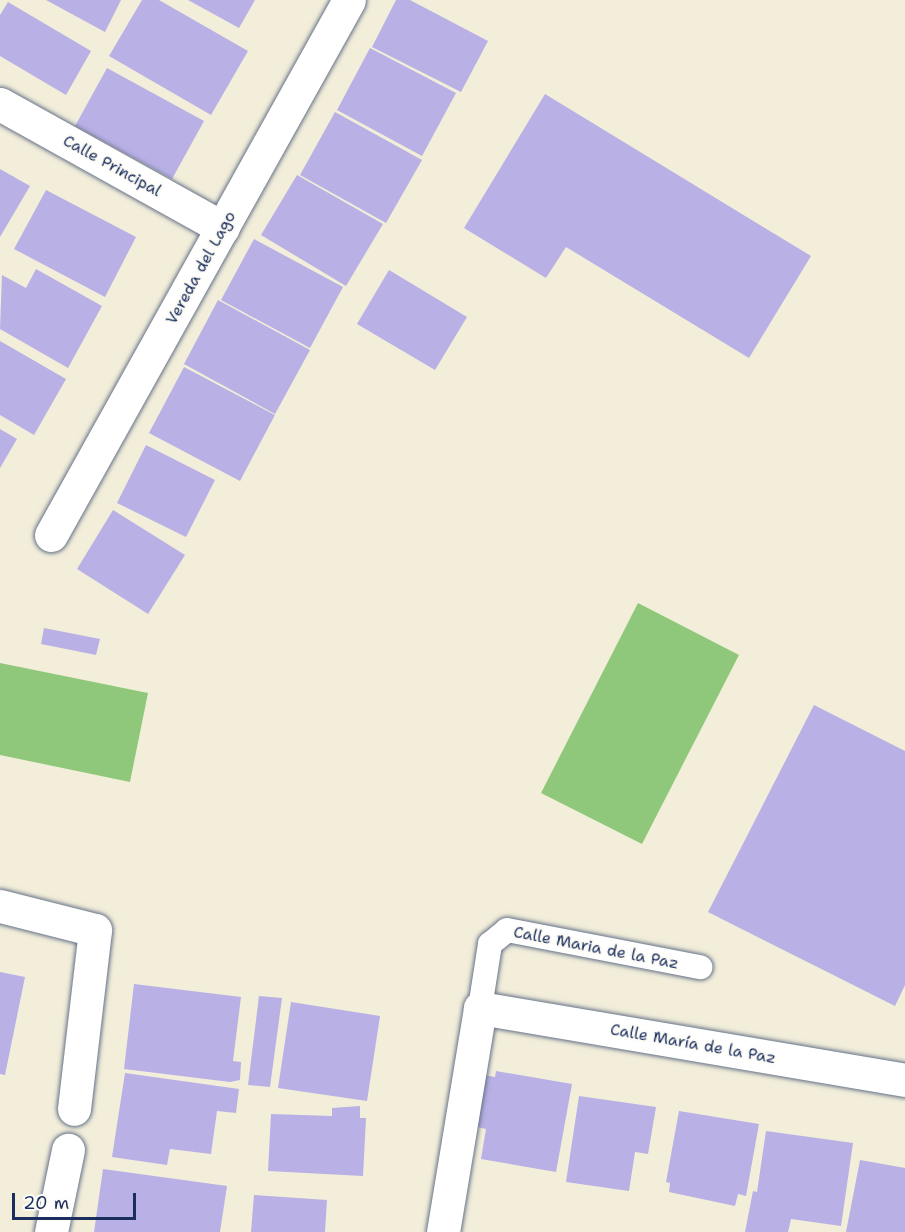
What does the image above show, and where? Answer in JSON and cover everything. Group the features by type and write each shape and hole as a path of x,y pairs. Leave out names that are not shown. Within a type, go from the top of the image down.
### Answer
{"street":[{"name":"Vereda del Lago","path":"51,535 349,0"},
{"name":"Calle Principal","path":"0,104 223,228"},
{"path":"0,906 96,930 74,1109"},
{"path":"443,1232 480,1008"},
{"name":"Calle María de la Paz","path":"480,1008 905,1080"},
{"path":"51,1232 69,1150"}],"lane":[{"name":"Calle Maria de la Paz","path":"480,1008 490,944 507,930 700,967"}],"green space":[{"path":"638,603 739,655 642,844 541,793"},
{"path":"0,663 148,693 130,782 0,755"}],"building":[{"path":"46,0 121,0 105,32"},
{"path":"142,0 159,0 248,51 211,115 109,56"},
{"path":"188,0 255,0 239,28"},
{"path":"396,0 410,0 488,41 461,92 372,47"},
{"path":"8,2 91,51 66,95 0,56 0,15"},
{"path":"370,48 456,93 422,156 337,110"},
{"path":"107,68 204,121 172,179 75,126"},
{"path":"545,94 811,256 749,358 566,247 546,278 464,228"},
{"path":"335,112 422,160 386,223 300,175"},
{"path":"0,169 30,186 0,237"},
{"path":"297,175 383,224 346,286 261,235"},
{"path":"46,190 136,237 105,297 14,249"},
{"path":"254,239 343,287 310,348 221,300"},
{"path":"36,269 102,306 68,368 0,329 2,275 26,288"},
{"path":"389,270 467,317 435,370 357,324"},
{"path":"218,300 310,350 275,414 184,364"},
{"path":"0,341 66,379 34,435 0,415"},
{"path":"184,367 275,415 240,481 149,433"},
{"path":"0,429 17,439 0,468"},
{"path":"146,445 215,480 186,537 117,503"},
{"path":"113,510 185,555 148,614 77,569"},
{"path":"44,628 100,639 96,655 41,644"},
{"path":"814,705 905,751 905,985 895,1006 708,912"},
{"path":"0,972 25,977 5,1075 0,1074"},
{"path":"134,984 241,997 233,1061 241,1062 240,1080 230,1082 124,1069"},
{"path":"259,996 282,998 270,1087 248,1085"},
{"path":"291,1002 380,1016 367,1101 278,1088"},
{"path":"496,1071 572,1084 556,1172 481,1159 486,1129 473,1126 483,1075 495,1077"},
{"path":"125,1073 239,1089 236,1113 217,1111 211,1154 170,1149 167,1165 112,1157"},
{"path":"579,1096 656,1107 648,1154 635,1152 629,1191 566,1182"},
{"path":"360,1106 360,1118 366,1118 363,1176 268,1171 271,1114 332,1116 332,1108"},
{"path":"679,1111 759,1124 746,1196 738,1194 735,1206 669,1192 670,1183 666,1182"},
{"path":"766,1131 853,1143 841,1226 791,1219 788,1232 745,1232 753,1191 757,1192"},
{"path":"860,1160 905,1168 905,1232 846,1232"},
{"path":"103,1169 227,1186 220,1232 94,1232"},
{"path":"254,1195 327,1200 325,1232 251,1232"}]}
